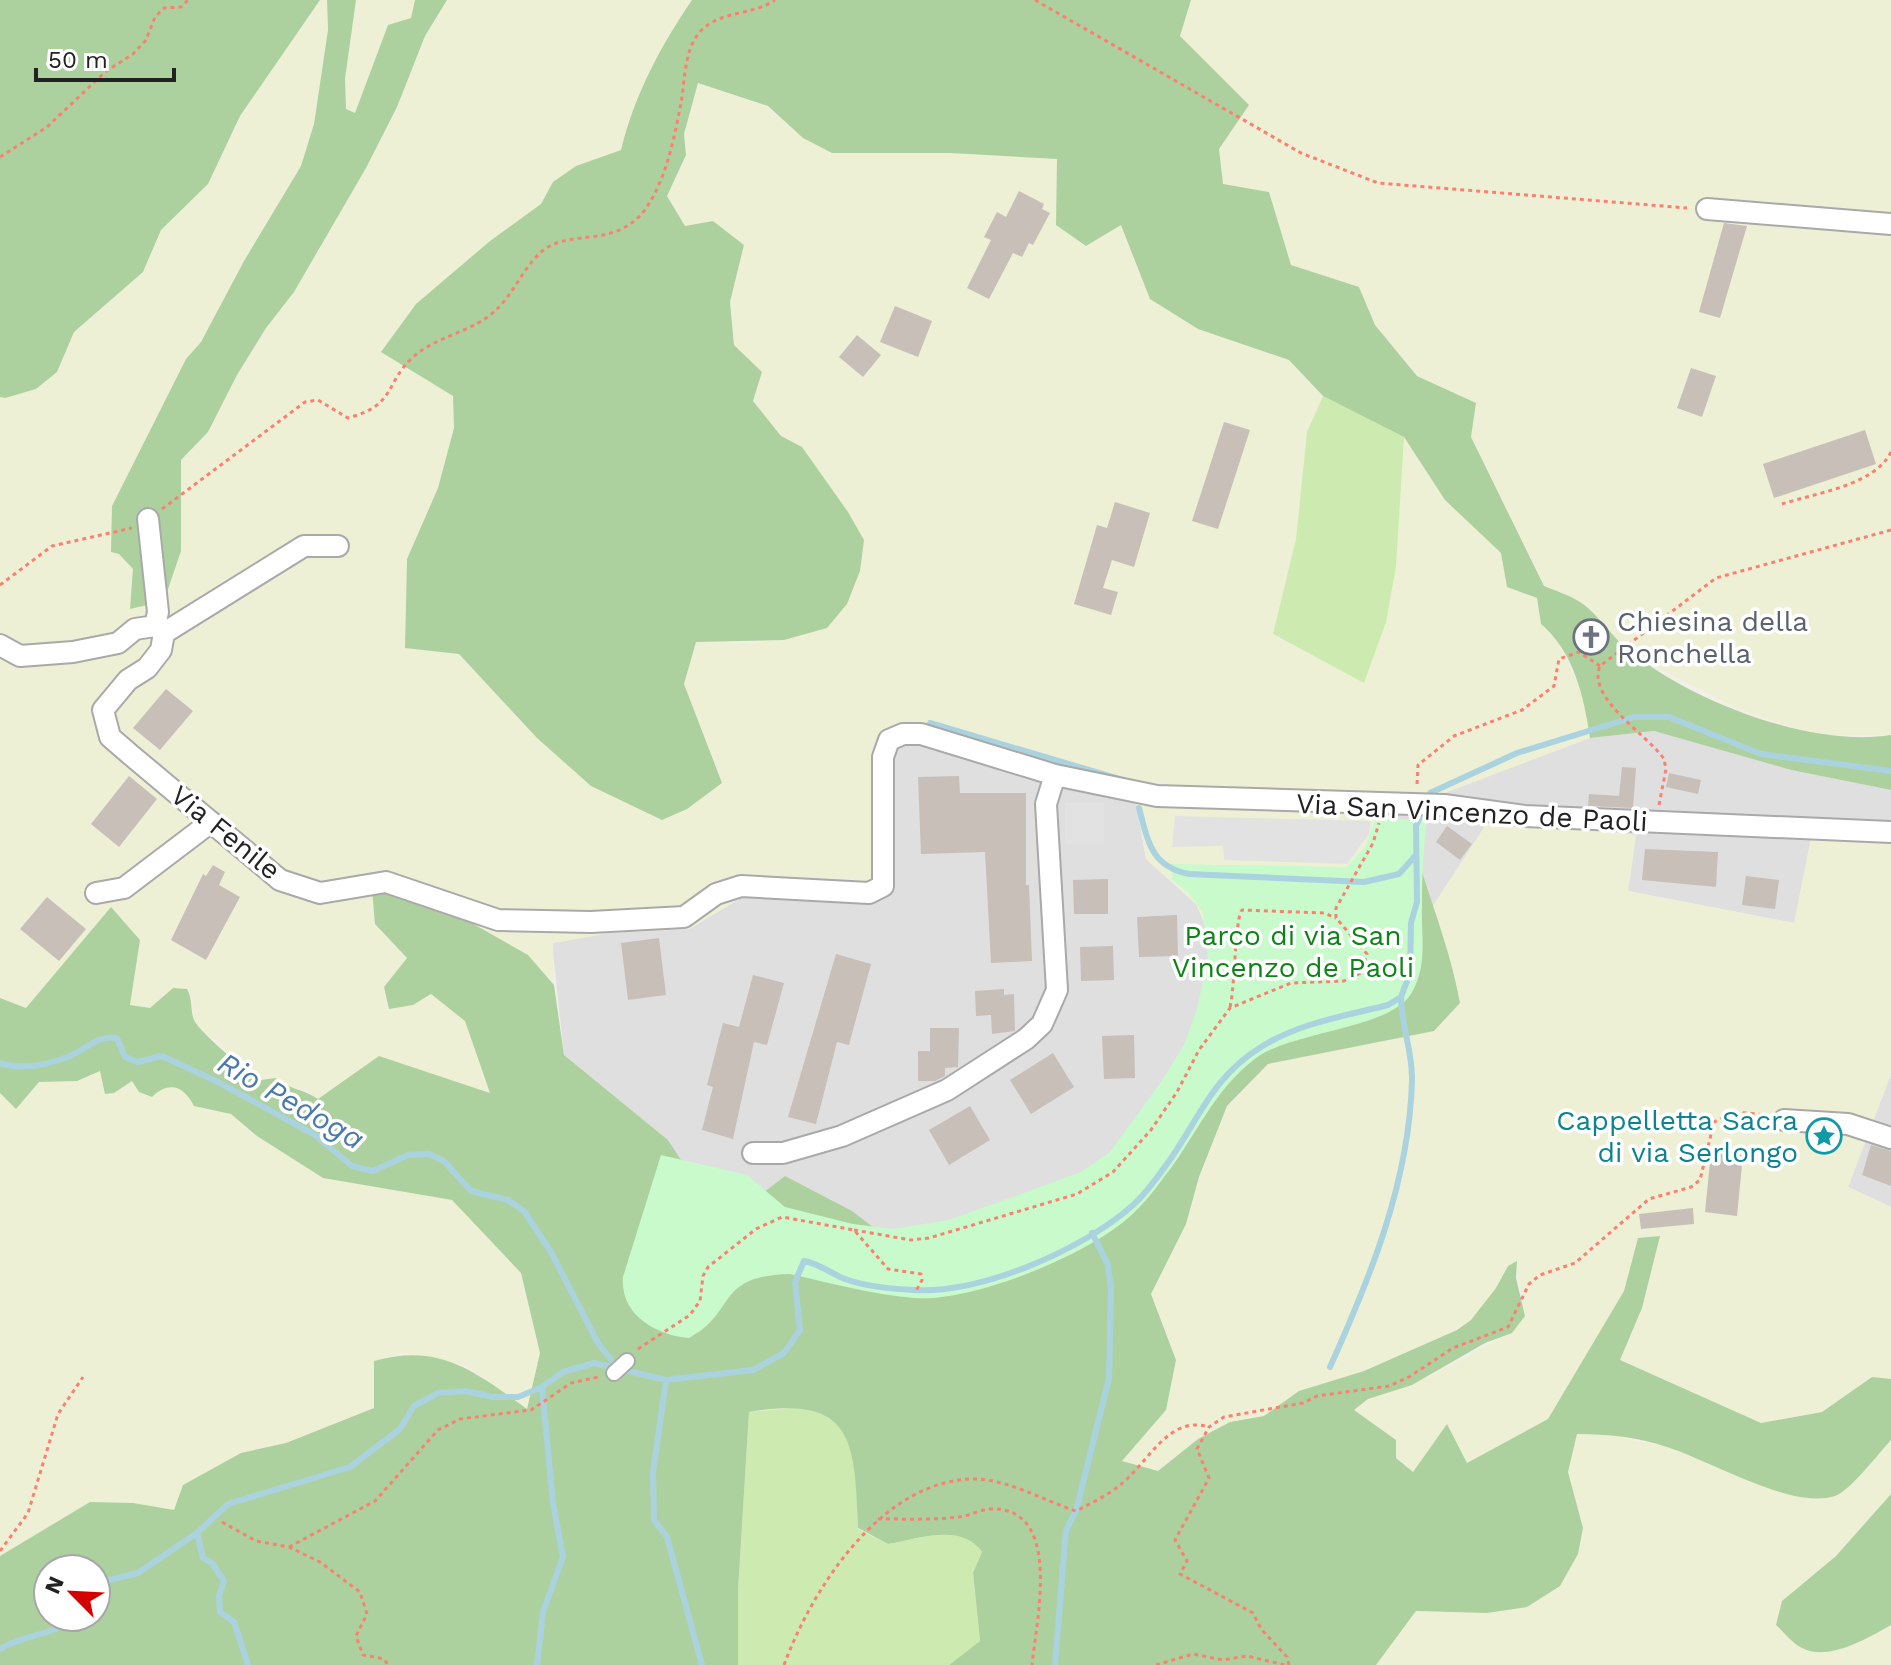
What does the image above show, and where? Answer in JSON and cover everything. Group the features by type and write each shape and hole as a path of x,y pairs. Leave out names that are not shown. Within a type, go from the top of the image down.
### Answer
{"street":[{"path":"1707,209 1891,224"},
{"path":"148,519 159,630"},
{"path":"0,645 20,656 73,652 118,643 135,629 159,630 304,546 338,546"},
{"name":"Via Fenile","path":"159,630 161,650 147,668 128,680 103,710 110,737 280,880 320,893 386,882 498,920 591,922 684,917 716,894 741,886 848,894 869,893 883,886"},
{"name":"Via San Vincenzo de Paoli","path":"883,886 883,757 889,740 903,734 921,734 1055,775 1157,796 1438,805 1525,816 1891,832"},
{"path":"753,1153 783,1153 842,1136 947,1090 1026,1039 1042,1024 1057,990 1046,804 1055,775"},
{"path":"96,893 124,888 211,822"},
{"path":"1784,1120 1848,1124 1891,1138"},
{"path":"614,1373 627,1361"}],"path":[{"path":"171,0 176,6"},
{"path":"0,157 47,127 105,72 133,54 146,40 155,17 164,8 188,0"},
{"path":"0,585 52,546 124,532 148,519 206,474 253,445 305,402 318,400 348,418 385,401 410,360 496,311 542,250 572,240 594,239 623,230 642,213 658,189 680,104 688,54 698,34 733,13 761,10 775,0"},
{"path":"1035,0 1301,153 1378,183 1707,209"},
{"path":"1782,504 1870,475 1885,463 1891,452"},
{"path":"1653,823 1664,782 1664,759 1609,701 1598,678 1600,666 1716,578 1891,530"},
{"path":"1414,805 1418,765 1454,736 1522,710 1554,686 1559,659 1579,652 1600,666"},
{"path":"1336,918 1336,908 1373,843 1385,804"},
{"path":"627,1361 640,1348 690,1315 700,1301 703,1276 708,1267 769,1221 782,1217 911,1240 944,1236 1062,1199 1113,1172 1151,1130 1177,1092 1199,1050 1230,1008 1236,979 1237,914 1247,908 1324,913 1336,918 1367,954 1361,973 1344,981 1291,983 1230,1008"},
{"path":"1324,913 1336,908"},
{"path":"1156,1665 1193,1654 1223,1660 1247,1656 1287,1665 1287,1657 1266,1636 1253,1613 1180,1574 1187,1561 1175,1540 1209,1478 1197,1449 1209,1427 1224,1417 1248,1411 1389,1386 1409,1377 1453,1348 1508,1327 1529,1284 1540,1275 1575,1263 1649,1199 1691,1187 1700,1180 1709,1131 1723,1115 1756,1112 1765,1113 1773,1121 1784,1120"},
{"path":"854,1230 888,1269 921,1274 915,1293"},
{"path":"289,1547 375,1501 438,1430 460,1419 531,1410 571,1383 614,1373"},
{"path":"0,1551 28,1513 58,1414 83,1377"},
{"path":"784,1665 806,1614 878,1519 918,1491 969,1479 1014,1487 1076,1511 1121,1485 1161,1442 1184,1425 1195,1422 1209,1427"},
{"path":"878,1519 960,1517 990,1509 1009,1512 1026,1522 1039,1544 1032,1665"},
{"path":"222,1522 256,1541 289,1547 320,1562 360,1592 367,1614 356,1636 363,1655 384,1659 388,1665"}],"shaded area":[{"path":"895,726 1134,789 1146,859 1196,904 1216,949 1188,1063 1124,1145 1060,1198 895,1244 755,1199 681,1199 669,1141 564,1055 552,943 609,933 689,929 746,895 874,885 871,768"},
{"path":"1654,731 1791,770 1891,790 1891,842 1794,923 1628,891 1636,835 1489,820 1431,909 1395,820 1393,797 1590,738"},
{"path":"1065,803 1104,803 1104,844 1065,844"},
{"path":"1175,816 1371,821 1369,834 1347,864 1224,860 1223,846 1172,847"},
{"path":"1891,1074 1891,1207 1848,1187"}],"green space":[{"path":"0,0 320,0 240,116 208,184 161,230 143,272 74,332 57,372 36,389 5,398 0,397"},
{"path":"320,0 327,0 328,30 314,124 301,166 244,261 201,342 186,359 112,506 119,554 164,601 181,551 181,460 208,432 237,375 266,328 294,292 366,168 397,107 425,36 447,0 692,0 667,37 627,127 621,150 576,166 553,182 541,204 490,241 382,352 453,396 454,428 438,488 407,559 405,647 459,654 537,738 722,783 684,684 696,642 759,643 822,480 802,447 781,436 753,401 762,372 734,345 730,302 744,245 685,226 667,196 686,155 684,134 698,83 768,107 803,138 1058,159 1121,224 1198,329 1289,360 1323,396 1307,432 1296,539 1273,635 1365,682 1398,495 1404,437 1445,500 1501,553 1507,587 1537,598 1541,624 1559,639 1582,689 1590,738 1437,796 1394,797 1395,820 1362,861 1216,949 1196,904 1146,859 1134,789 895,726 871,768 874,885 746,895 689,929 609,933 553,943 554,985 528,955 488,935 375,924 407,958 384,987 413,1005 430,994 466,1021 491,1093 379,1057 318,1099 307,1091 261,1080 240,1067 217,1041 202,1032 194,1019 192,998 173,988 150,1008 129,1006 140,940 26,1008 0,998 0,397 36,389 57,372 74,332 143,272 161,230 208,184 240,116"},
{"path":"327,0 356,0 345,79 346,109 355,113 388,25 411,18 415,0 447,0 425,36 397,107 366,168 294,292 266,328 237,375 208,432 181,460 181,551 164,601 130,609 133,569 119,554 111,552 112,506 186,359 201,342 244,261 301,166 314,124 328,30"},
{"path":"356,0 415,0 411,18 388,25 355,113 346,110 345,79"},
{"path":"692,0 1191,0 1180,36 1249,105 1219,149 1223,184 1269,192 1291,265 1359,287 1375,325 1417,376 1476,403 1471,437 1544,586 1583,604 1625,647 1651,667 1715,702 1788,727 1824,734 1859,737 1891,735 1891,790 1791,770 1654,731 1590,738 1576,676 1562,648 1541,624 1537,598 1507,587 1501,553 1445,500 1404,437 1323,396 1289,360 1198,329 1150,299 1121,225 1086,246 1056,225 1057,159 950,153 832,153 803,138 768,106 698,83 684,134 686,155 667,196 685,226 713,221 744,245 730,302 734,345 762,372 753,401 781,436 802,447 848,512 864,540 860,571 847,604 827,628 784,640 696,642 684,684 722,783 687,809 662,820 591,786 537,738 459,654 405,648 407,559 438,488 454,428 453,396 381,352 416,304 490,241 541,204 553,182 576,166 621,150 633,110 650,72"},
{"path":"1191,0 1891,0 1891,735 1814,735 1736,708 1648,663 1624,646 1581,602 1544,586 1471,437 1476,403 1417,376 1375,325 1359,287 1291,266 1269,192 1223,185 1219,149 1180,36"},
{"path":"1323,396 1404,437 1396,567 1386,622 1364,683 1273,634 1296,539 1307,432"},
{"name":"Parco di via San Vincenzo de Paoli","path":"1376,817 1427,821 1422,962 1411,994 1400,1006 1383,1015 1272,1049 1256,1058 1216,1099 1147,1199 1109,1233 1027,1274 967,1293 939,1297 884,1294 790,1274 766,1276 738,1288 715,1317 689,1338 652,1327 627,1302 623,1277 661,1155 747,1175 785,1207 853,1224 893,1229 949,1220 1081,1172 1110,1152 1161,1082 1184,1045 1197,1009 1208,959 1203,913 1188,892 1172,880 1171,864 1346,867 1365,847"},
{"path":"1489,820 1636,835 1628,891 1794,923 1811,838 1891,842 1891,1074 1848,1187 1891,1207 1891,1379 1871,1377 1822,1412 1761,1423 1619,1360 1642,1308 1660,1237 1638,1238 1624,1291 1548,1419 1467,1463 1447,1425 1413,1472 1396,1458 1395,1440 1354,1410 1375,1395 1412,1385 1498,1339 1525,1316 1516,1262 1508,1266 1496,1289 1471,1320 1457,1330 1364,1371 1300,1391 1264,1416 1230,1422 1198,1439 1158,1471 1121,1461 1166,1410 1176,1360 1151,1294 1186,1224 1199,1178 1227,1107 1268,1064 1433,1031 1459,1003 1455,974 1431,909"},
{"path":"1409,828 1450,959 1460,1003 1434,1031 1268,1064 1227,1106 1199,1177 1186,1224 1151,1294 1176,1360 1166,1410 1122,1461 1158,1471 1198,1439 1230,1422 1264,1416 1299,1391 1364,1371 1457,1330 1471,1320 1496,1288 1508,1266 1517,1261 1516,1278 1525,1316 1512,1333 1485,1343 1412,1385 1368,1399 1354,1410 1396,1440 1396,1458 1413,1472 1447,1424 1467,1463 1548,1419 1624,1291 1638,1238 1660,1236 1642,1308 1620,1360 1761,1423 1822,1412 1872,1377 1891,1379 1891,1440 1841,1493 1817,1498 1797,1496 1751,1482 1656,1444 1623,1437 1577,1434 1568,1472 1583,1528 1578,1554 1560,1586 1527,1607 1487,1613 1416,1611 1376,1665 949,1665 980,1641 973,1573 982,1552 963,1537 925,1536 888,1544 858,1528 854,1470 850,1448 841,1430 828,1418 809,1410 783,1408 749,1412 738,1591 738,1665 0,1665 0,1556 90,1502 133,1503 174,1510 183,1485 241,1453 286,1443 374,1408 374,1361 397,1356 419,1355 456,1364 527,1409 540,1353 521,1273 452,1200 323,1178 257,1136 231,1114 194,1106 186,1094 176,1088 165,1089 152,1097 139,1092 132,1081 114,1093 105,1094 100,1071 77,1081 39,1082 16,1109 0,1093 0,998 26,1008 111,907 140,940 130,1005 150,1008 173,988 187,989 194,1020 224,1052 261,1080 276,1078 318,1099 379,1056 490,1093 465,1021 431,994 413,1005 389,1009 384,987 407,958 375,924 372,890 440,905 528,955 554,985 564,1055 668,1140 681,1160 755,1199 785,1176 852,1211 895,1244 1025,1210 1124,1145"},
{"path":"101,1071 114,1093 132,1081 161,1088 176,1086 205,1111 219,1109 231,1114 257,1136 323,1178 452,1200 521,1273 540,1353 527,1410 467,1366 402,1353 374,1361 374,1408 286,1443 241,1453 174,1511 133,1503 90,1502 0,1556 0,1093 16,1109 39,1082 77,1081"},
{"path":"816,1409 830,1417 841,1429 853,1460 858,1529 888,1544 926,1536 963,1537 982,1552 973,1574 980,1641 949,1665 738,1665 738,1591 749,1412"},
{"path":"1577,1434 1622,1434 1636,1441 1665,1446 1813,1500 1839,1495 1891,1440 1891,1494 1836,1556 1782,1601 1856,1644 1891,1625 1891,1665 1376,1665 1416,1611 1487,1613 1583,1528 1568,1472"},
{"path":"1891,1494 1891,1625 1859,1642 1835,1650 1822,1652 1800,1647 1776,1625 1782,1601 1836,1556"}],"building":[{"path":"1019,191 1044,204 1042,209 1050,213 1033,245 1029,243 1022,257 1013,253 989,299 967,288 991,240 984,237 997,212 1006,217"},
{"path":"1724,223 1747,226 1720,318 1699,312"},
{"path":"895,306 932,321 918,357 880,342"},
{"path":"857,335 881,355 863,377 839,357"},
{"path":"1691,368 1716,376 1702,417 1677,408"},
{"path":"1224,422 1250,430 1218,529 1192,521"},
{"path":"1865,430 1876,464 1774,498 1763,464"},
{"path":"1115,502 1150,513 1134,567 1112,560 1103,588 1118,592 1111,615 1074,604 1097,525 1107,528"},
{"name":"Chiesina della Ronchella","path":"1591,620 1607,641 1590,655 1574,633"},
{"path":"166,689 193,711 160,750 133,728"},
{"path":"1622,767 1636,768 1633,808 1588,806 1589,794 1619,796"},
{"path":"1669,773 1701,780 1698,794 1666,787"},
{"path":"129,776 157,799 119,847 91,824"},
{"path":"959,776 960,793 1026,793 1026,885 1029,885 1032,961 991,963 985,852 921,854 918,777"},
{"path":"1447,826 1472,844 1460,860 1436,842"},
{"path":"1645,849 1718,852 1716,887 1642,880"},
{"path":"213,865 225,872 219,885 240,897 206,960 171,940 203,874 206,876"},
{"path":"1746,876 1779,880 1775,909 1742,905"},
{"path":"1108,879 1108,914 1074,914 1073,880"},
{"path":"47,897 86,929 59,961 20,929"},
{"path":"1177,915 1178,956 1139,957 1137,917"},
{"path":"659,938 666,995 628,1000 621,943"},
{"path":"1113,946 1114,980 1081,981 1080,947"},
{"path":"836,954 871,964 849,1045 837,1042 816,1124 788,1117"},
{"path":"753,975 784,983 767,1045 754,1042 733,1139 702,1130 713,1087 707,1085 723,1023 739,1027"},
{"path":"1004,989 1004,995 1014,994 1015,1031 992,1034 991,1015 976,1016 975,991"},
{"path":"930,1028 959,1028 958,1067 945,1068 945,1076 935,1081 918,1081 918,1051 930,1051"},
{"path":"1134,1035 1135,1078 1104,1079 1102,1036"},
{"path":"1053,1053 1074,1087 1031,1114 1010,1080"},
{"path":"970,1106 990,1140 949,1165 929,1130"},
{"path":"1871,1145 1891,1151 1891,1186 1862,1175"},
{"path":"1711,1152 1743,1155 1737,1216 1705,1212"},
{"path":"1693,1208 1694,1224 1641,1229 1639,1214"}],"waterway":[{"path":"112,1579 138,1573 197,1533 228,1504 350,1467 400,1429 414,1406 438,1393 465,1391 493,1397 518,1397 542,1387 563,1372 594,1363 666,1380 753,1370 784,1353 800,1330 795,1282 804,1261 864,1284 906,1290 941,1289 999,1277 1059,1253 1086,1238 1132,1206 1146,1192 1218,1086 1244,1059 1291,1032 1388,1005 1401,997 1410,973 1411,923 1417,902 1416,826 1430,793 1517,753 1634,717 1669,717 1761,754 1891,771"},
{"path":"930,723 1133,783"},
{"path":"1139,808 1149,842 1159,859 1176,871 1189,874 1364,882 1399,874 1416,855"},
{"path":"1330,1367 1373,1263 1404,1156 1412,1081 1401,997"},
{"name":"Rio Pedoga","path":"0,1063 18,1066 44,1064 70,1056 98,1041 117,1038 125,1057 138,1062 162,1056 218,1082 315,1135 352,1166 373,1171 408,1155 429,1154 444,1161 471,1191 508,1200 524,1211 551,1252 598,1343 616,1366"},
{"path":"1055,1665 1066,1530 1076,1511 1109,1378 1111,1290 1108,1265 1092,1233"},
{"path":"666,1380 653,1472 654,1520 667,1537 702,1665"},
{"path":"537,1665 543,1612 563,1557 553,1503 542,1387"},
{"path":"197,1533 203,1558 212,1563 224,1581 219,1596 220,1612 234,1622 248,1665"},
{"path":"0,1649 45,1633"}],"place":[{"name":"Chiesina della Ronchella","path":"1591,637"},
{"name":"Cappelletta Sacra di via Serlongo","path":"1824,1136"}]}
